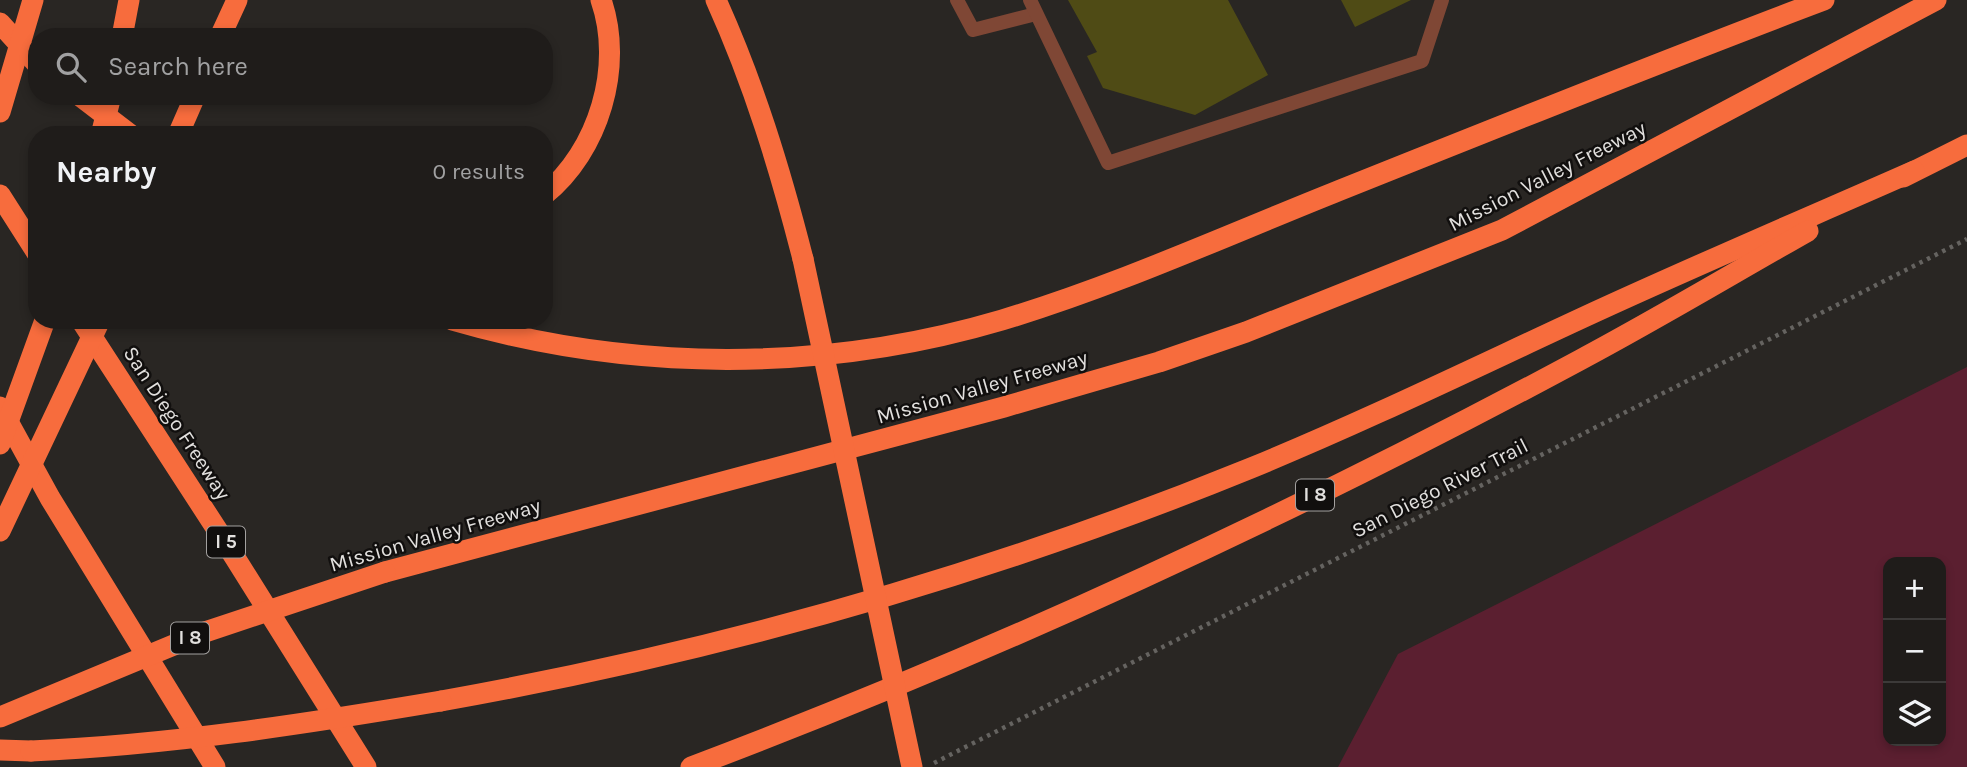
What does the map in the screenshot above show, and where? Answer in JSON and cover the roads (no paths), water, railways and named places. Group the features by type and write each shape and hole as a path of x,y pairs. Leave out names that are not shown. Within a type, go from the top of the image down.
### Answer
{"highway":[{"path":"0,112 33,0"},
{"path":"224,28 237,0"},
{"path":"553,186 586,145 598,117 610,62 609,33 601,0"},
{"path":"716,0 746,68 779,164 803,258 912,767"},
{"path":"488,329 541,342 695,359 810,356 934,337 999,321 1092,290 1678,55 1824,0"},
{"name":"Mission Valley Freeway","path":"0,717 205,632 385,572 1004,407 1159,362 1258,327 1502,230 1936,0"},
{"path":"124,28 129,1"},
{"path":"0,23 28,55"},
{"path":"82,105 104,126"},
{"path":"92,105 119,126"},
{"path":"103,126 109,105"},
{"path":"182,126 191,105"},
{"name":"I 8","path":"691,767 836,712 998,645 1157,572 1580,360 1914,171 1967,145"},
{"path":"0,750 31,751 157,742 341,718 441,701 582,674 743,636 917,586 1079,533 1250,468 1374,415 1914,171"},
{"path":"0,195 28,239"},
{"path":"42,329 0,444 50,498"},
{"name":"San Diego Freeway","path":"87,329 227,545 366,767"},
{"path":"0,531 96,329"},
{"path":"0,407 50,498 215,767"}],"lane":[{"path":"957,0 973,30 1036,14"},
{"path":"1030,0 1108,163 1422,61 1442,0"}]}
